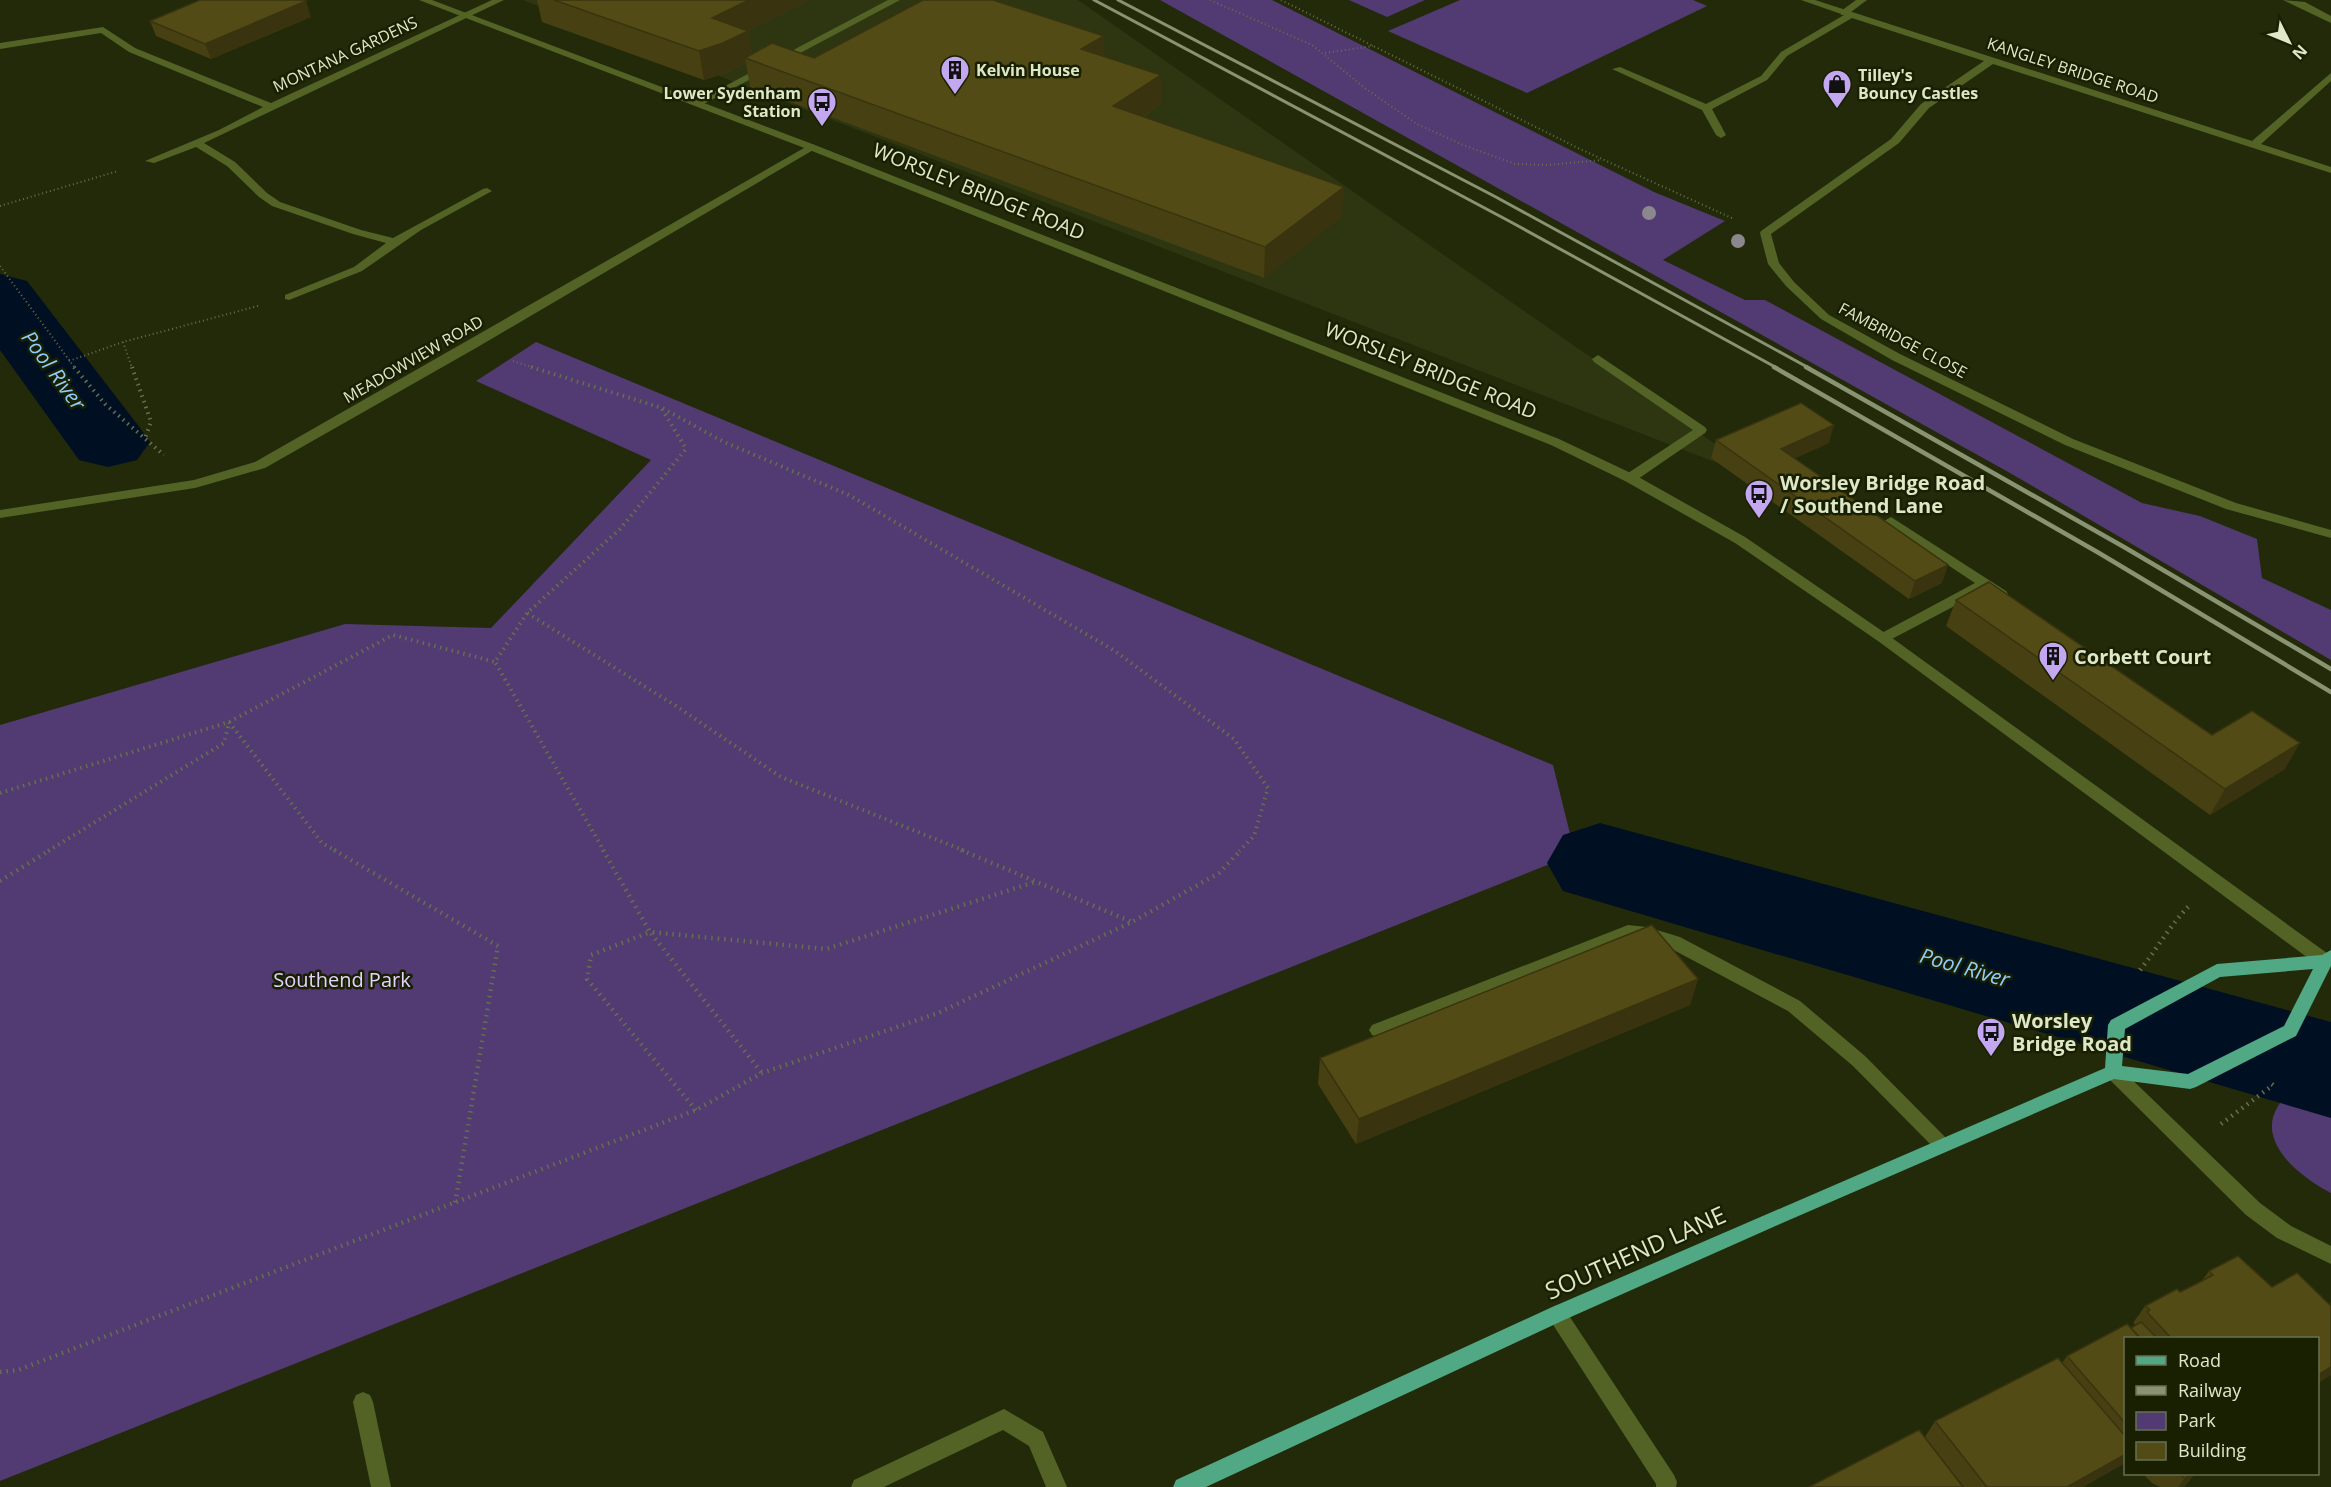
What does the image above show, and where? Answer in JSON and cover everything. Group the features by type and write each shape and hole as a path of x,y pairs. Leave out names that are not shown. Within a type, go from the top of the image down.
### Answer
{"main road":[{"path":"2328,959 2290,1031 2190,1082 2113,1072 2117,1025 2217,971 2328,959"},
{"name":"SOUTHEND LANE","path":"1183,1487 1557,1314 2113,1072"}],"street":[{"name":"WORSLEY BRIDGE ROAD","path":"424,0 811,147 1555,442 1630,478 1740,540 1883,638 2328,959"},
{"name":"MONTANA GARDENS","path":"150,160 197,143 499,0"},
{"path":"696,104 895,0"},
{"name":"KANGLEY BRIDGE ROAD","path":"1806,0 2331,170"},
{"path":"1707,108 1764,78 1784,54 1847,14 1862,0"},
{"path":"2289,0 2302,4 2331,20"},
{"name":"MONTANA GARDENS","path":"0,46 103,30 132,50 271,107"},
{"path":"1765,233 1896,141 1925,106 1992,60"},
{"path":"1617,69 1707,108 1721,135"},
{"path":"2254,144 2331,76"},
{"path":"197,143 231,164 263,195 276,204 346,229 395,242"},
{"name":"MEADOWVIEW ROAD","path":"0,514 195,484 260,465 472,345 811,147"},
{"path":"289,297 358,269 417,228 487,191"},
{"name":"FAMBRIDGE CLOSE","path":"1765,233 1774,264 1790,284 1825,317 1906,363 2059,438 2100,455 2231,506 2331,534"},
{"path":"1598,359 1701,430 1630,478"},
{"path":"1891,521 2014,603"},
{"path":"1883,638 1985,584"},
{"path":"1378,1030 1628,931 1647,933 1674,942 1794,1006 1859,1061 1942,1145"},
{"path":"2113,1072 2253,1209 2284,1232 2331,1255"},
{"path":"1557,1314 1667,1482 1666,1487"},
{"path":"363,1402 381,1487"},
{"path":"861,1487 1004,1419 1036,1439 1058,1487"}],"path":[{"path":"1210,0 1312,45 1366,89 1418,124 1463,145 1515,164 1548,165 1603,160"},
{"path":"1281,0 1603,160 1765,233"},
{"path":"1324,53 1375,45"},
{"path":"0,206 150,160"},
{"path":"0,266 69,361 105,404 195,484"},
{"path":"69,361 123,342 289,297"},
{"path":"123,342 151,422 145,438"},
{"path":"0,1372 18,1370 696,1110 762,1073 938,1014 1132,922 1219,873 1254,836 1268,788 1234,739 1115,651 849,495 724,442 662,408 508,359 472,345"},
{"path":"495,662 527,613 621,529 686,449 662,408"},
{"path":"527,613 676,706 781,777 1038,881 1132,922"},
{"path":"0,793 229,722 393,635 495,662 650,932 762,1073"},
{"path":"0,881 224,743 229,722"},
{"path":"229,722 322,843 498,946 455,1204"},
{"path":"696,1110 587,979 591,954 650,932 826,949 1038,881"},
{"path":"2146,974 2139,969 2160,945 2176,919 2191,904"},
{"path":"2217,1127 2273,1085 2265,1078"}],"shaded area":[{"path":"523,0 1078,0 1774,485"}],"green space":[{"path":"1160,0 1272,0 1654,192 1725,221 1663,260 1745,300 1765,300 2142,503 2200,516 2257,539 2262,578 2331,610 2331,660 2010,473"},
{"path":"1349,0 1425,0 1387,17"},
{"path":"1460,0 1693,0 1707,6 1527,93 1388,31"},
{"name":"Southend Park","path":"536,342 1553,765 1575,854 0,1481 0,725 345,624 491,628 651,460 476,381"},
{"path":"2331,1070 2331,1193 2295,1169 2285,1158 2272,1133 2272,1120 2282,1101 2302,1086"}],"building":[{"path":"200,0 306,1 205,44 150,21"},
{"path":"554,0 749,0 712,18 748,31 699,51"},
{"path":"923,0 993,0 1104,36 1081,49 1161,75 1113,106 1344,187 1265,247 745,58 772,43 814,58"},
{"path":"1801,403 1834,425 1781,449 1948,565 1915,581 1716,440"},
{"path":"1989,582 2212,735 2252,711 2300,743 2225,789 1956,600"},
{"path":"1652,925 1698,979 1359,1119 1320,1058"},
{"path":"2238,1256 2272,1287 2297,1273 2331,1306 2331,1367 2319,1374 2319,1337 2170,1337 2147,1312 2150,1310 2145,1306 2177,1289 2180,1292 2213,1275 2209,1271"},
{"path":"2141,1322 2156,1337 2139,1337 2131,1328"},
{"path":"2127,1324 2139,1337 2124,1337 2124,1422 2067,1356"},
{"path":"2058,1358 2124,1435 2124,1455 2067,1487 1987,1487 1935,1421"},
{"path":"1919,1430 1963,1487 1809,1487"}],"waterway":[{"name":"Pool River","path":"0,297 108,442"},
{"name":"Pool River","path":"1600,863 2331,1070"}],"railway":[{"path":"1094,0 1509,221 1777,368"},
{"path":"1118,0 1494,196 1809,368"},
{"path":"1774,367 2099,553 2331,692"},
{"path":"1806,367 2124,547 2331,669"}],"place":[{"name":"Kelvin House","path":"955,96"},
{"name":"Tilley's Bouncy Castles","path":"1837,110"},
{"name":"Lower Sydenham Station","path":"822,128"},
{"name":"Worsley Bridge Road / Southend Lane","path":"1759,520"},
{"name":"Corbett Court","path":"2053,682"},
{"name":"Worsley Bridge Road","path":"1991,1058"}]}
